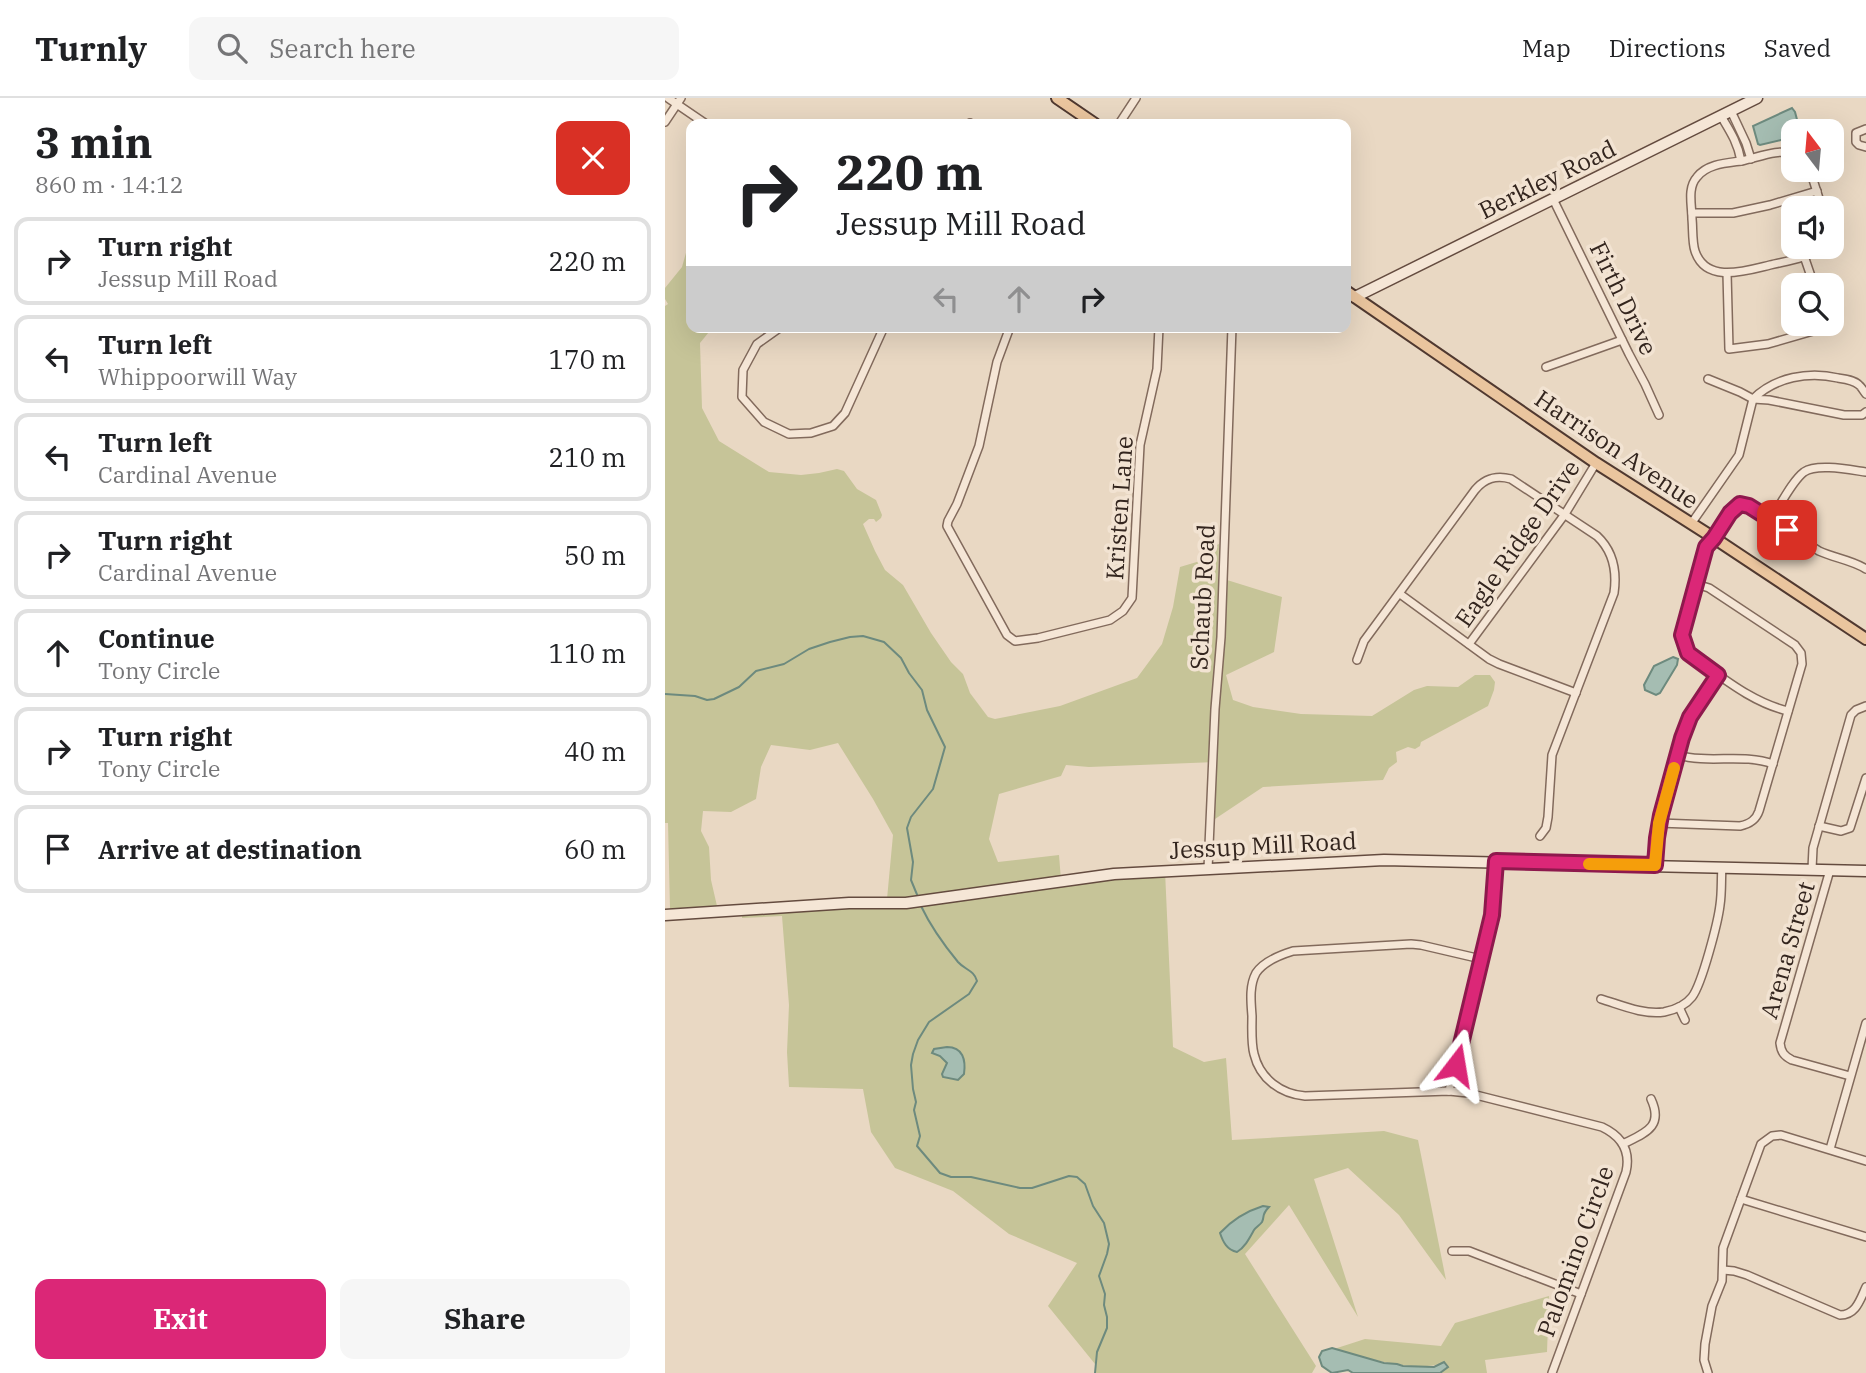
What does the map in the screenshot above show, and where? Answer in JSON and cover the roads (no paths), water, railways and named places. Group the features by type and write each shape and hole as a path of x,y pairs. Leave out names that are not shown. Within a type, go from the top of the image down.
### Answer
{"main road":[{"path":"1057,98 1088,119"},
{"name":"Harrison Avenue","path":"1351,295 1596,463 1866,639"}],"street":[{"path":"667,98 679,101 700,119"},
{"path":"1122,119 1136,98"},
{"name":"Berkley Road","path":"1351,294 1553,199 1757,98"},
{"path":"665,122 679,101"},
{"path":"1726,113 1746,143 1751,159"},
{"path":"1726,113 1741,161"},
{"path":"1866,129 1856,133 1856,142 1866,147"},
{"path":"1781,152 1713,166 1697,176 1691,190 1694,250 1704,266 1720,273 1745,271 1792,259"},
{"path":"1814,182 1818,196"},
{"path":"1692,213 1733,213 1817,191"},
{"name":"Firth Drive","path":"1553,199 1659,415"},
{"path":"1727,273 1729,349 1768,344 1796,336"},
{"path":"773,333 757,344 743,370 742,397 764,422 789,434 811,433 833,426 845,413 881,333"},
{"name":"Kristen Lane","path":"1008,333 997,362 979,446 947,526 1007,635 1011,640 1017,641 1110,620 1123,611 1132,597 1140,445 1157,369 1159,333"},
{"name":"Schaub Road","path":"1208,869 1221,637 1232,333"},
{"path":"1546,367 1622,340"},
{"path":"1691,524 1739,455 1753,399 1762,390 1797,376 1815,375 1853,381 1866,394"},
{"path":"1708,379 1753,399 1852,416 1866,412"},
{"name":"Eagle Ridge Drive","path":"1469,645 1565,514 1596,463"},
{"path":"1771,519 1804,472 1816,468 1866,472"},
{"path":"1357,660 1364,641 1475,490 1488,479 1511,479 1603,542 1613,562 1614,593 1552,755 1548,817 1546,828 1540,836"},
{"path":"1788,711 1765,704 1718,675 1690,655 1683,641 1706,547 1730,513 1740,504 1745,504 1819,551 1866,569"},
{"path":"1659,823 1737,826 1749,824 1758,814 1803,664 1800,649 1795,645 1709,588 1696,584"},
{"path":"1400,594 1499,664 1576,693"},
{"path":"1655,865 1659,823 1682,738 1690,717 1718,675"},
{"path":"1812,869 1812,848 1851,715 1866,706"},
{"path":"1678,755 1689,758 1755,760 1773,764"},
{"path":"1819,826 1841,831 1850,828 1866,778"},
{"name":"Jessup Mill Road","path":"665,915 839,904 906,903 1096,876 1384,860 1866,871"},
{"path":"1449,1091 1492,915 1496,861"},
{"path":"1601,999 1651,1013 1666,1012 1691,998 1700,982 1720,906 1721,867"},
{"name":"Arena Street","path":"1830,870 1780,1043 1781,1049 1792,1060 1850,1076"},
{"name":"Palomino Circle","path":"1481,959 1411,944 1280,954 1257,972 1253,982 1251,999 1254,1054 1262,1073 1270,1082 1294,1095 1449,1091 1602,1127 1615,1134 1627,1154 1626,1172 1552,1373"},
{"path":"1679,1007 1685,1020"},
{"path":"1830,1149 1866,1023"},
{"path":"1623,1144 1644,1134 1654,1123 1656,1114 1651,1099"},
{"path":"1708,1373 1705,1344 1712,1306 1722,1281 1723,1248 1761,1144 1772,1136 1787,1136 1866,1161"},
{"path":"1741,1199 1866,1237"},
{"path":"1452,1251 1469,1251 1581,1294"},
{"path":"1723,1270 1747,1275 1840,1315 1848,1315 1854,1311 1866,1287"}],"waterway":[{"path":"665,694 714,699 739,687 756,671 784,664 809,649 850,637 863,636 884,642 901,658 922,690 927,710 945,747 933,789 911,817 907,828 913,862 911,880 918,897"},
{"path":"921,906 948,949 977,981 969,994 929,1022 918,1040 911,1065 916,1102 914,1110 920,1136 917,1146 940,1173 951,1177 971,1177 1020,1188 1032,1188 1069,1176 1077,1177 1085,1184 1093,1206 1104,1223 1109,1244 1099,1276 1105,1294 1107,1328 1097,1352 1095,1373"}]}
